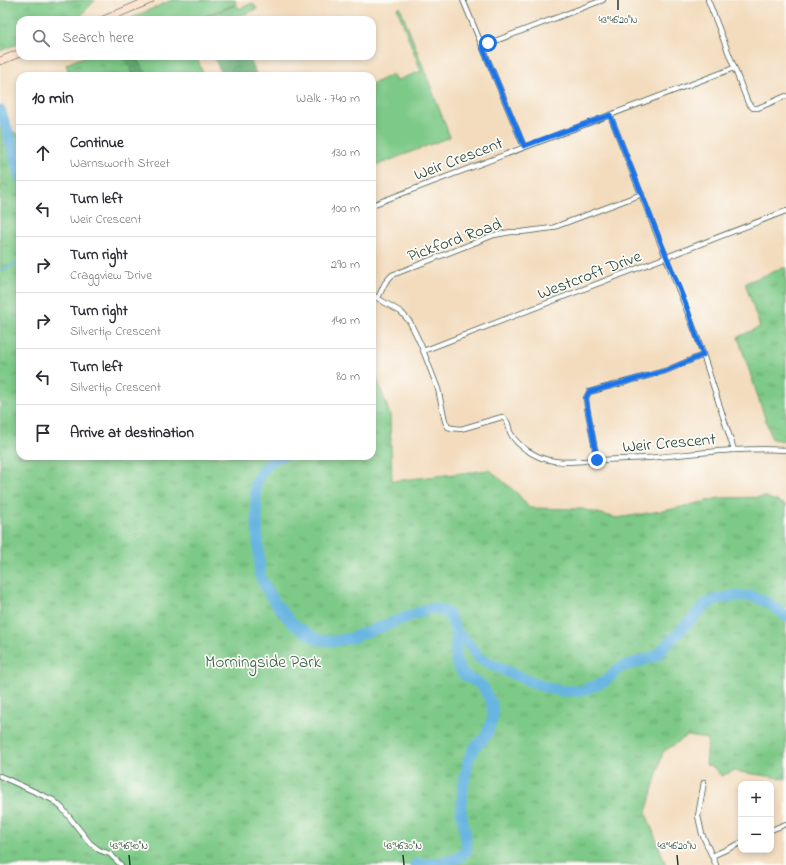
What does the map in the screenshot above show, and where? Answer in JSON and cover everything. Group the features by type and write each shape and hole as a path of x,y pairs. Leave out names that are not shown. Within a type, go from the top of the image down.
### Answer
{"main road":[{"path":"112,16 150,0"},
{"path":"0,62 16,55"}],"street":[{"path":"463,0 524,146"},
{"path":"482,46 602,0"},
{"path":"708,0 748,103 753,108 758,108 786,96"},
{"name":"Weir Crescent","path":"376,203 524,146 734,68"},
{"path":"610,115 687,308 734,450"},
{"name":"Pickford Road","path":"378,298 392,275 494,236 511,232 552,228 642,194"},
{"name":"Westcroft Drive","path":"423,351 786,211"},
{"name":"Weir Crescent","path":"378,298 405,316 414,330 438,389 445,421 448,426 461,429 502,417 508,422 510,432 518,442 530,452 539,457 555,460 629,460 734,450 767,448 786,450"},
{"path":"597,460 586,398 589,392 665,371 703,355"},
{"path":"0,776 53,800 62,808 90,844 99,850 110,854 121,865"},
{"path":"704,782 698,816 702,834 716,865"},
{"path":"774,829 786,824"},
{"path":"712,856 738,844"}],"green space":[{"path":"0,0 95,0 81,16 16,16 16,45 0,51"},
{"path":"172,0 235,0 236,4 205,16 136,16"},
{"path":"253,3 257,9 239,16 207,16 237,5 239,9"},
{"path":"400,7 450,137 376,165 376,82 391,75 394,76 395,81 421,71 397,8"},
{"path":"76,60 125,60 132,72 69,72 66,64"},
{"path":"111,60 137,60 145,72 114,72"},
{"path":"137,60 198,60 202,72 145,72"},
{"path":"216,60 251,60 255,72 220,72"},
{"name":"Morningside Park","path":"0,122 16,133 16,460 376,460 376,376 390,415 392,481 490,470 518,494 529,508 582,509 617,518 673,509 719,498 766,497 786,505 786,779 733,771 721,776 715,768 706,765 708,739 687,736 663,752 646,813 666,865 0,865"},
{"path":"786,267 786,441 772,439 738,337 760,327 745,283"}],"waterway":[{"path":"0,110 8,131 16,162"},
{"path":"0,271 16,264"},
{"path":"274,460 265,467 255,484 260,576 272,599 293,624 318,640 335,641 351,638 428,609 435,608 449,614 457,634 455,650 457,665 464,675 482,685 492,704 493,717 486,736 475,747 469,758 463,787 461,811 467,850 460,857 445,862 415,865"},
{"path":"457,634 463,637 479,658 508,672 544,687 562,691 581,691 604,682 621,667 656,656 705,605 717,599 734,596 752,596 769,603 786,616"}],"route":[{"path":"488,43 482,46 524,146 610,115 687,308 703,355 665,371 646,375 589,392 586,398 597,460"}]}
